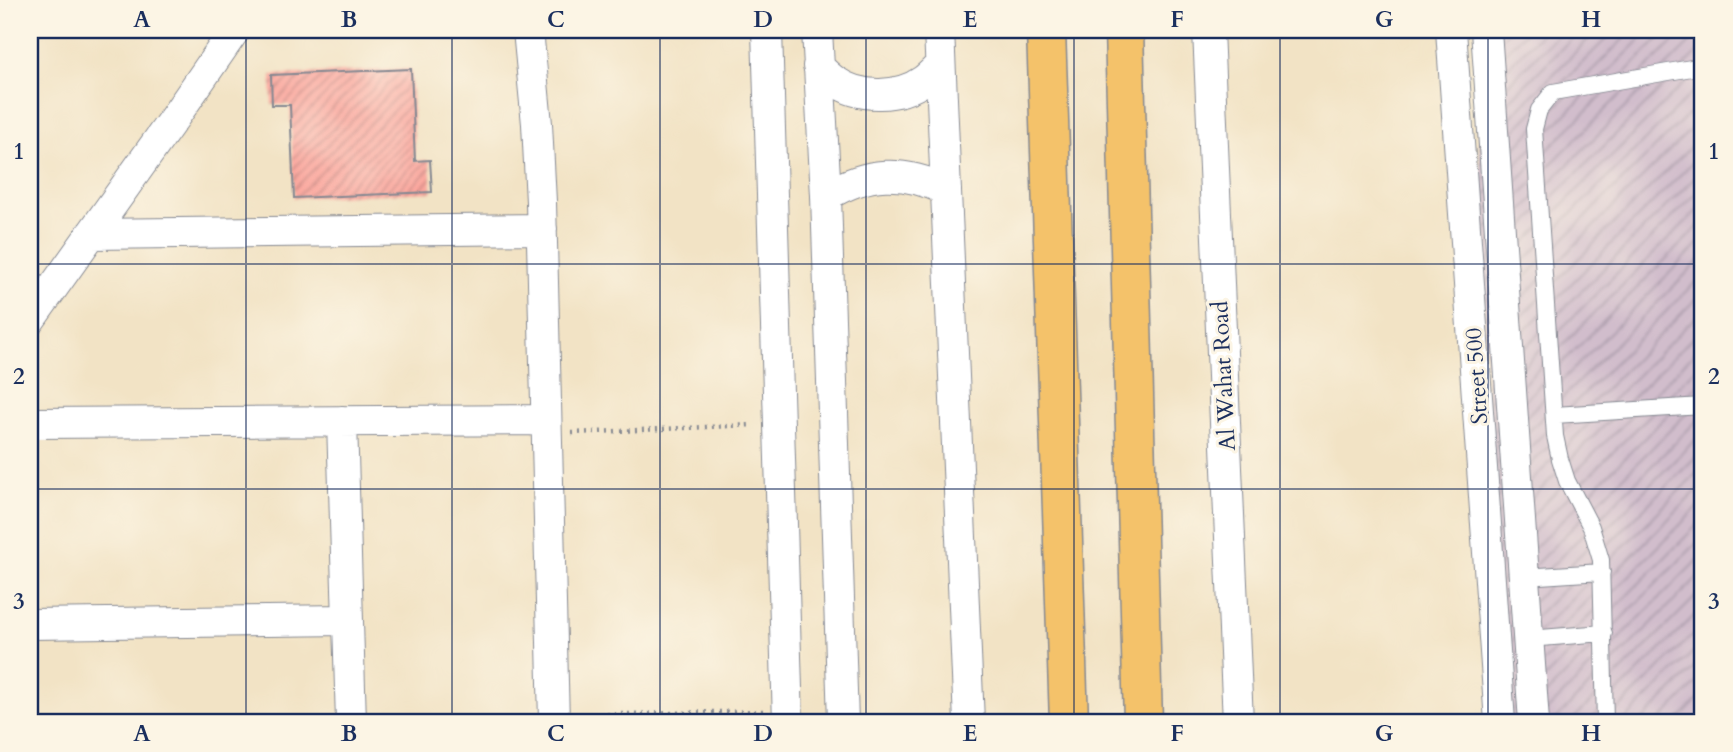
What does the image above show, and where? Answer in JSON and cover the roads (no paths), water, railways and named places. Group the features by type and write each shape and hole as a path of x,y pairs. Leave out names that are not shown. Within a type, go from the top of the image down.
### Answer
{"highway":[{"path":"1046,30 1069,722"},
{"path":"1124,30 1143,722"}],"street":[{"path":"30,320 235,30"},
{"path":"528,30 537,124 542,229 554,719"},
{"path":"767,30 788,716"},
{"path":"817,30 826,196 844,722"},
{"path":"939,30 969,722"},
{"name":"Al Wahat Road","path":"1208,30 1238,722"},
{"name":"Street 500","path":"1451,30 1500,722"},
{"name":"Street 500","path":"1486,30 1534,722"},
{"path":"818,66 836,82 857,91 880,95 903,90 923,80 940,65"},
{"path":"1455,88 1490,85"},
{"path":"826,196 858,180 894,175 930,182 946,190"},
{"path":"92,234 542,229"},
{"path":"30,423 342,421 546,427"},
{"path":"342,421 351,722"},
{"path":"1490,579 1524,577"},
{"path":"30,624 348,620"}],"lane":[{"path":"1605,722 1602,572 1597,543 1574,496 1560,459 1555,436 1534,129 1539,110 1553,92 1703,66"},
{"path":"1554,415 1703,406"},
{"path":"1524,577 1602,572"},
{"path":"1528,639 1604,633"}]}
